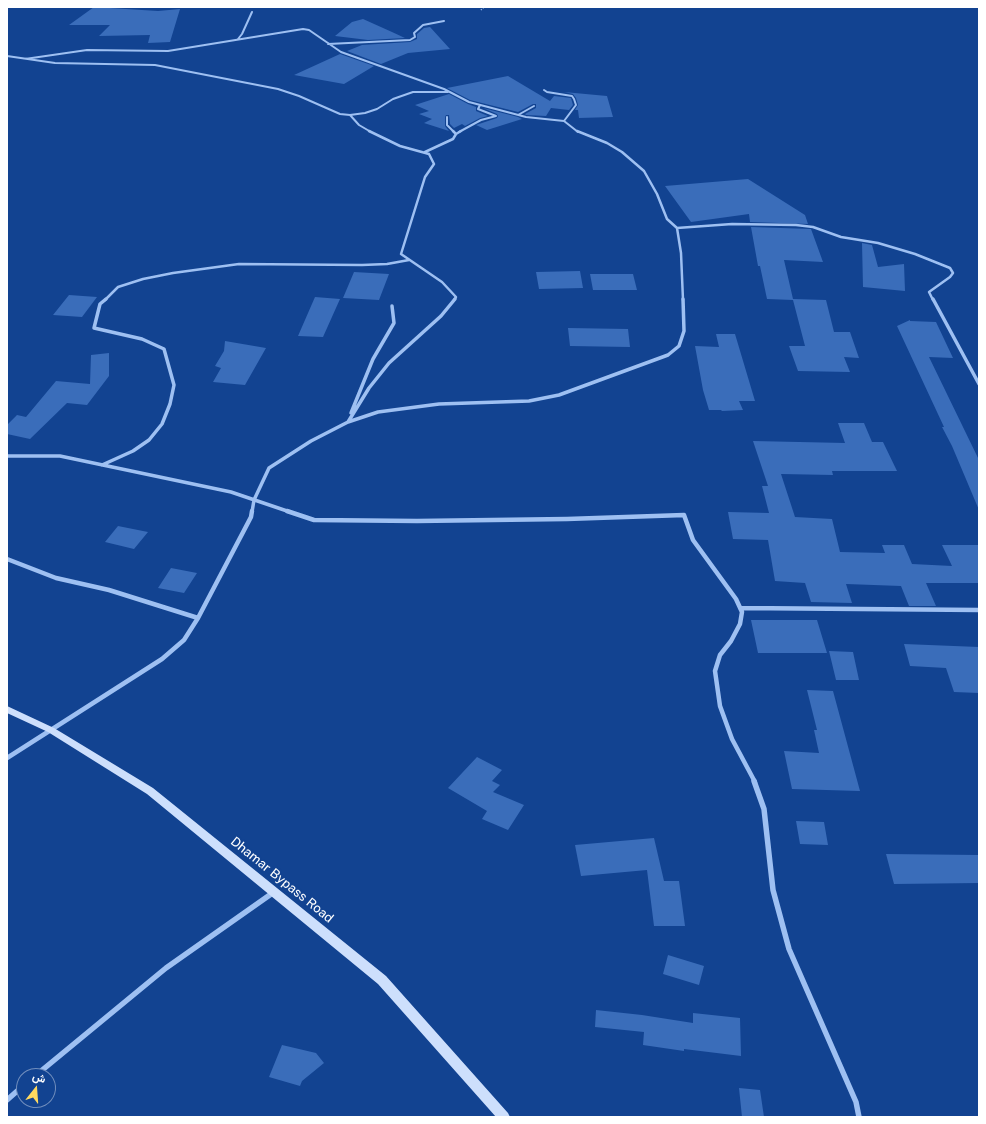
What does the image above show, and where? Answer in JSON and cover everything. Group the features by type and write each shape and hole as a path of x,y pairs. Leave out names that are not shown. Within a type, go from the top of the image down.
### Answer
{"main road":[{"name":"Dhamar Bypass Road","path":"7,709 51,730 150,791 382,980 504,1117"}],"street":[{"path":"238,40 252,12"},
{"path":"328,44 410,40 415,38 414,33 424,25 444,21"},
{"path":"7,758 162,659 184,640 198,618 251,517 254,500 269,468 311,441 348,422 378,412 439,404 529,401 559,394 621,370 649,363 668,355 679,346 684,331 681,253 677,228 667,219 657,194 644,171 622,152 607,143 579,133 564,121 518,115 480,106 451,92 341,52 309,30 303,28 168,51 87,50 25,59"},
{"path":"7,56 56,64 155,65 278,89 299,96 340,114 350,115 365,113 377,109 393,99 413,92 451,92"},
{"path":"544,90 547,92 572,96 574,99 576,105 564,121"},
{"path":"425,152 447,143 453,139 456,134 481,120 496,116 478,109 480,106"},
{"path":"518,115 534,106"},
{"path":"348,422 369,388 389,363 441,316 456,297 442,282 401,254 425,177 434,164 425,152 400,146 379,137 359,125 350,115"},
{"path":"447,117 448,125 456,134"},
{"path":"677,228 732,224 796,225 813,227 841,237 878,243 914,254 950,268 953,273 950,277 929,292 979,384"},
{"path":"102,465 133,451 149,440 162,424 170,404 174,385 164,349 142,339 94,328 100,304 118,287 143,279 173,273 239,264 362,265 388,264 409,260"},
{"path":"348,422 373,359 394,323 392,306"},
{"path":"7,456 60,456 231,492 314,520 417,521 684,515 693,540 736,599 742,612 740,624 731,641 720,655 715,671 720,706 732,740 752,777 764,809 774,890 789,949 856,1102 859,1117"},
{"path":"7,559 56,578 109,590 198,618"},
{"path":"740,608 979,610"},
{"path":"45,1068 166,968 274,892"},
{"path":"7,1100 16,1092"}],"path":[{"path":"481,10 484,7"}],"building":[{"path":"94,7 158,11 180,9 170,42 148,43 150,35 99,36 110,25 69,25"},
{"path":"363,19 405,38 368,40 335,36 352,22"},
{"path":"430,27 450,49 408,53 381,64 347,51 362,45 410,42 417,39 417,34 424,28"},
{"path":"340,54 374,66 344,84 294,75"},
{"path":"508,76 550,101 554,96 571,98 573,105 569,110 551,108 546,116 526,115 525,114 536,108 536,104 533,104 518,112 470,100 447,88"},
{"path":"564,92 607,96 613,117 579,118 578,110 575,110 578,105 576,98 573,94"},
{"path":"449,94 476,107 476,111 488,116 480,118 465,126 462,124 454,128 450,124 449,115 446,115 445,126 449,131 424,123 432,119 419,114 429,111 415,105"},
{"path":"483,108 522,119 487,130 476,125 497,118 498,116 497,114"},
{"path":"748,179 805,215 808,224 750,222 749,214 691,222 665,186"},
{"path":"751,227 811,229 823,262 784,260 793,299 826,300 834,332 850,332 859,358 844,357 850,372 798,371 789,346 805,346 793,300 767,299 760,266 758,266"},
{"path":"862,243 872,245 878,267 904,264 905,291 863,287"},
{"path":"580,271 583,288 539,289 536,272"},
{"path":"354,272 389,274 379,300 343,298"},
{"path":"590,274 633,274 637,290 593,290"},
{"path":"69,295 97,297 82,317 53,315"},
{"path":"315,297 340,299 323,337 298,336"},
{"path":"910,320 936,322 953,358 929,357 979,460 979,510 952,446 942,427 944,427 897,326"},
{"path":"568,328 628,329 630,347 570,346"},
{"path":"716,334 735,334 755,401 739,401 743,410 709,410 703,390 695,346 719,347"},
{"path":"225,341 266,348 245,385 213,382 221,368 215,366 224,351"},
{"path":"109,353 109,376 87,405 67,403 30,439 7,434 7,425 17,415 26,417 56,381 90,384 91,355"},
{"path":"838,423 864,423 872,442 883,442 897,471 832,471 833,475 781,474 795,517 832,519 840,552 885,553 882,545 904,545 912,564 952,566 942,545 979,545 979,583 926,583 936,606 909,606 901,586 846,584 852,603 811,602 805,583 775,581 768,540 733,539 728,512 769,513 762,486 768,486 753,441 845,443"},
{"path":"118,526 148,532 134,549 105,542"},
{"path":"171,568 197,573 184,593 158,588"},
{"path":"751,620 817,620 827,653 758,653"},
{"path":"904,644 979,647 979,693 954,692 946,668 910,666"},
{"path":"829,651 853,652 859,680 836,680"},
{"path":"807,690 833,691 860,791 792,789 784,751 819,753 814,730 817,730"},
{"path":"477,757 502,770 492,781 500,785 493,792 524,805 508,830 482,819 487,811 448,788"},
{"path":"796,821 824,822 828,845 800,844"},
{"path":"654,838 664,881 679,881 685,926 654,926 647,870 581,876 575,845"},
{"path":"886,854 979,855 979,883 894,884"},
{"path":"668,955 704,966 699,985 663,974"},
{"path":"596,1010 693,1023 693,1013 740,1018 741,1056 684,1049 684,1051 643,1045 644,1032 595,1027"},
{"path":"282,1045 316,1053 324,1063 302,1081 300,1086 269,1077"},
{"path":"739,1088 760,1090 764,1117 742,1117"}]}
